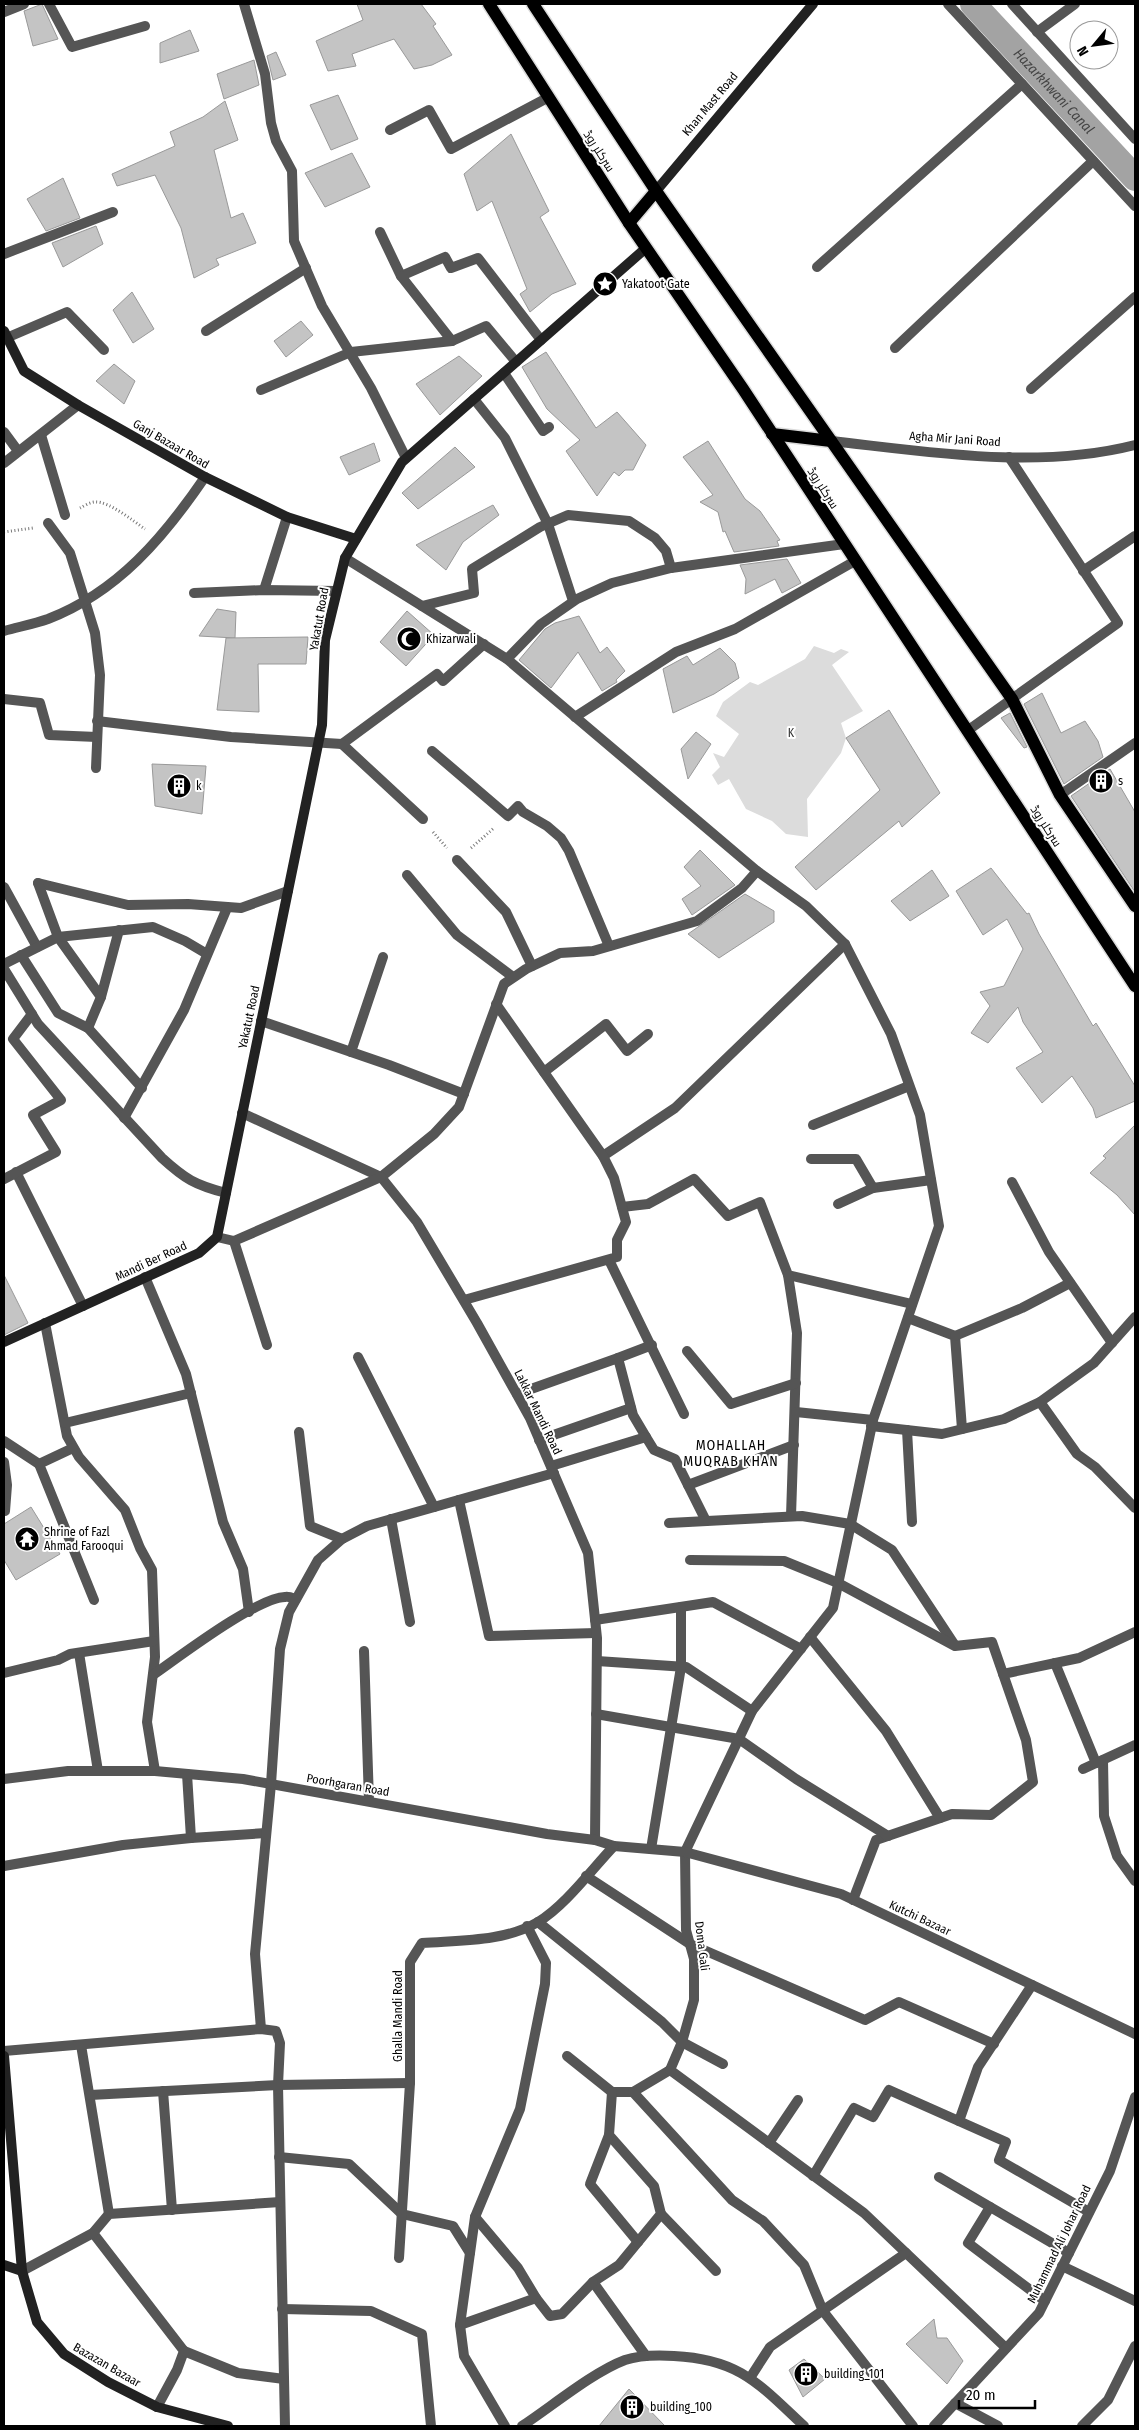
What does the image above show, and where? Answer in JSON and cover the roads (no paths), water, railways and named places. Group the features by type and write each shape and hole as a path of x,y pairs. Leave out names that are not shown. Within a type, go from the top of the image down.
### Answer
{"main road":[{"name":"سرکلر روڈ","path":"489,4 629,223 772,434 1135,986"},
{"path":"534,4 656,191 1012,699 1060,795 1135,906"},
{"name":"Khan Mast Road","path":"629,223 656,191"},
{"name":"Agha Mir Jani Road","path":"772,434 831,441"}],"street":[{"path":"4,12 24,4"},
{"path":"49,4 72,47 145,26"},
{"path":"244,4 265,74 271,123 276,141 292,171 294,241 322,306 351,352 406,458"},
{"name":"Khan Mast Road","path":"656,191 813,4"},
{"path":"948,4 1135,206"},
{"path":"1012,4 1036,32 1133,132"},
{"path":"1036,32 1075,4"},
{"path":"817,267 1022,84"},
{"path":"390,130 429,110 451,149 549,97"},
{"path":"895,348 1093,160"},
{"path":"4,254 113,212"},
{"path":"380,232 401,276 452,340"},
{"name":"Yakatut Road","path":"242,1113 322,726 325,640 345,558 406,458 646,248"},
{"path":"401,276 445,258 451,268 478,258 541,340"},
{"path":"206,331 306,268"},
{"path":"1030,389 1135,297"},
{"path":"5,336 67,312 104,350"},
{"path":"261,390 351,352 452,340 486,326 516,362"},
{"name":"Ganj Bazaar Road","path":"5,336 24,372 78,405 204,477 287,517 356,539"},
{"path":"504,373 543,431 550,427"},
{"path":"474,399 505,438 548,524 573,601"},
{"path":"4,463 78,405"},
{"path":"4,432 18,451"},
{"path":"41,435 66,515"},
{"name":"Agha Mir Jani Road","path":"831,441 941,453 1033,458 1112,451 1135,445"},
{"path":"967,731 1118,623 1008,457"},
{"path":"4,631 48,619 86,599 124,574 159,539 204,477"},
{"path":"422,606 474,593 472,569 548,524 568,515 629,521 655,538 666,551 671,568"},
{"path":"264,590 287,517"},
{"path":"48,523 70,552 95,633 100,675 96,768"},
{"path":"1083,571 1135,536"},
{"path":"507,659 540,624 573,601 612,583 671,568 844,544"},
{"path":"345,558 507,659 757,871 806,906 845,944 891,1034 920,1115 939,1226 872,1423 833,1608 752,1710 685,1852"},
{"path":"575,717 676,652 735,628 855,561"},
{"path":"194,593 264,590 336,591"},
{"path":"97,721 222,736 318,744 342,744 437,674 443,681 484,644"},
{"path":"4,700 40,704 49,735 97,737"},
{"path":"342,744 423,819"},
{"path":"1060,795 1135,744"},
{"path":"432,750 508,816 518,806 560,838 577,869 609,946"},
{"path":"457,860 506,912 532,966"},
{"path":"242,1113 217,1237 234,1241 381,1177 434,1134 459,1107 504,984 532,966 560,953 592,951 696,921 742,888 757,871"},
{"path":"407,875 457,935 513,978"},
{"path":"101,998 58,937 38,883 128,905 188,904 241,908 288,891"},
{"path":"4,887 37,947"},
{"path":"124,1118 184,1010 227,908"},
{"path":"4,964 58,937 153,927 185,941 207,954"},
{"path":"88,1028 101,998 119,930"},
{"path":"603,1156 675,1108 845,944"},
{"path":"21,955 58,1013 88,1028 142,1088"},
{"path":"351,1052 383,957"},
{"path":"4,969 38,1024 124,1118 184,1178 204,1187 226,1193"},
{"path":"464,1300 617,1257 617,1240 626,1222 614,1178 603,1156 496,1004"},
{"path":"4,1179 56,1152 33,1115 61,1100 13,1039 32,1014"},
{"path":"261,1021 464,1094"},
{"path":"544,1072 606,1024 627,1051 648,1034"},
{"path":"813,1125 909,1086"},
{"name":"Lakkar Mandi Road","path":"242,1113 381,1177 417,1222 517,1394 588,1553 597,1662 595,1840"},
{"path":"811,1159 856,1159 873,1188"},
{"path":"16,1172 83,1306"},
{"path":"622,1208 648,1204 694,1179 728,1216 760,1202 788,1275 797,1333 796,1412 791,1516"},
{"path":"838,1204 873,1188 931,1180"},
{"path":"1012,1182 1049,1252 1112,1343"},
{"name":"Mandi Ber Road","path":"4,1342 199,1253 217,1237"},
{"path":"234,1241 267,1346"},
{"path":"608,1260 652,1345 684,1414"},
{"path":"788,1275 912,1304"},
{"path":"145,1277 186,1374 223,1522 243,1570 249,1612"},
{"path":"908,1318 955,1336 1022,1308 1070,1283"},
{"path":"796,1412 942,1434 1004,1419 1040,1402 1094,1363 1135,1317"},
{"path":"45,1323 67,1436 73,1448 96,1478 125,1510 140,1548 152,1570 153,1675 147,1722 155,1771"},
{"path":"955,1336 962,1429"},
{"path":"517,1394 652,1345"},
{"path":"687,1351 731,1404 796,1383"},
{"path":"358,1357 434,1507"},
{"path":"618,1358 631,1408 646,1437 654,1450 675,1460 706,1521"},
{"path":"64,1423 191,1393"},
{"path":"1040,1402 1077,1454 1095,1467 1133,1502"},
{"path":"539,1440 631,1408"},
{"path":"906,1430 912,1522"},
{"path":"299,1432 310,1526 342,1539"},
{"path":"261,2029 255,1954 271,1784 280,1649 289,1612 318,1560 342,1539 367,1526 459,1500 646,1437"},
{"path":"4,1441 39,1464 94,1600"},
{"path":"688,1484 794,1446"},
{"path":"39,1464 73,1448"},
{"path":"4,1462 6,1485 5,1511"},
{"path":"459,1500 489,1636 596,1633"},
{"path":"669,1523 802,1516 850,1524 892,1550 955,1646"},
{"path":"390,1520 410,1622"},
{"path":"690,1560 784,1561 838,1582 955,1646 992,1642 1026,1740 1033,1782 991,1815 952,1814 876,1840 853,1900"},
{"path":"153,1675 249,1612 285,1596 296,1599"},
{"path":"595,1620 713,1602 801,1649"},
{"path":"652,1849 681,1667 682,1607"},
{"path":"1003,1674 1079,1658 1135,1632"},
{"path":"810,1637 886,1731 940,1818"},
{"path":"4,1674 79,1653 154,1642"},
{"path":"364,1651 369,1801"},
{"path":"79,1653 98,1771"},
{"path":"597,1662 686,1667 752,1710"},
{"path":"1055,1663 1100,1761 1104,1816 1117,1856 1135,1881"},
{"path":"596,1714 739,1739 796,1780 888,1836"},
{"path":"1084,1769 1135,1745"},
{"name":"Poorhgaran Road","path":"4,1778 68,1771 155,1771 187,1774 271,1784 547,1834 595,1840 614,1846 685,1852"},
{"path":"187,1774 191,1838"},
{"path":"4,1866 123,1844 266,1833"},
{"name":"Ghalla Mandi Road","path":"399,2258 410,2083 410,1962 415,1952 422,1943 498,1937 538,1922 561,1903 614,1846"},
{"name":"Kutchi Bazaar","path":"685,1852 841,1894 1135,2034"},
{"name":"Doma Gali","path":"670,2070 682,2042 694,2000 694,1959 686,1930 685,1852"},
{"path":"586,1876 690,1944 865,2020 899,2002 994,2044"},
{"path":"538,1922 662,2022 682,2042 723,2064"},
{"path":"505,2426 464,2356 460,2325 475,2217 520,2109 544,1984 546,1963 527,1926"},
{"path":"959,2121 978,2067 1032,1985"},
{"path":"4,2051 261,2029 276,2031 280,2043 278,2085 285,2426"},
{"path":"82,2045 109,2214"},
{"name":"Bazazan Bazaar","path":"4,2056 22,2271 38,2322 64,2354 108,2382 157,2407 228,2426"},
{"path":"567,2056 612,2092 633,2092 670,2070 864,2213 1006,2348"},
{"path":"90,2095 278,2085 410,2083"},
{"path":"813,2176 854,2108 873,2117 889,2090 1006,2142 999,2160 1089,2212"},
{"path":"163,2091 172,2210"},
{"path":"612,2092 610,2135 590,2184 638,2242"},
{"path":"633,2092 732,2200 763,2221 804,2265 823,2311 913,2426"},
{"name":"Muhammad Ali Johar Road","path":"934,2426 1039,2313 1110,2171 1135,2097"},
{"path":"769,2144 798,2100"},
{"path":"610,2135 654,2186 661,2214 716,2271"},
{"path":"279,2158 349,2164 402,2214 453,2226 470,2253"},
{"path":"939,2177 1069,2253"},
{"path":"4,2265 22,2271 93,2233 109,2214 280,2202"},
{"path":"990,2207 968,2243 1045,2301"},
{"path":"475,2217 518,2268 536,2298 550,2316 562,2314 593,2282 619,2265 661,2214"},
{"path":"93,2233 184,2351 238,2373 284,2379"},
{"path":"750,2378 770,2347 906,2254"},
{"path":"1062,2266 1135,2300"},
{"path":"593,2282 646,2356"},
{"path":"460,2325 536,2298"},
{"path":"282,2309 372,2311 422,2334 431,2426"},
{"path":"1082,2426 1108,2400 1135,2346"},
{"path":"157,2407 177,2370 184,2351"},
{"path":"522,2426 607,2369 626,2360 646,2356 695,2357 726,2364 750,2378 804,2426"},
{"path":"955,2403 998,2426"}],"waterway":[{"name":"Hazarkhwani Canal","path":"973,4 1135,178"}],"place":[{"name":"Yakatoot Gate","path":"605,284"},
{"name":"Khizarwali","path":"409,639"},
{"name":"s","path":"1101,781"},
{"name":"k","path":"179,786"},
{"name":"Shrine of Fazl Ahmad Farooqui","path":"27,1539"},
{"name":"building_101","path":"806,2374"},
{"name":"building_100","path":"632,2407"}],"district":[{"name":"MOHALLAH MUQRAB KHAN","path":"731,1454"}],"park label":[{"name":"K","path":"791,733"}]}
